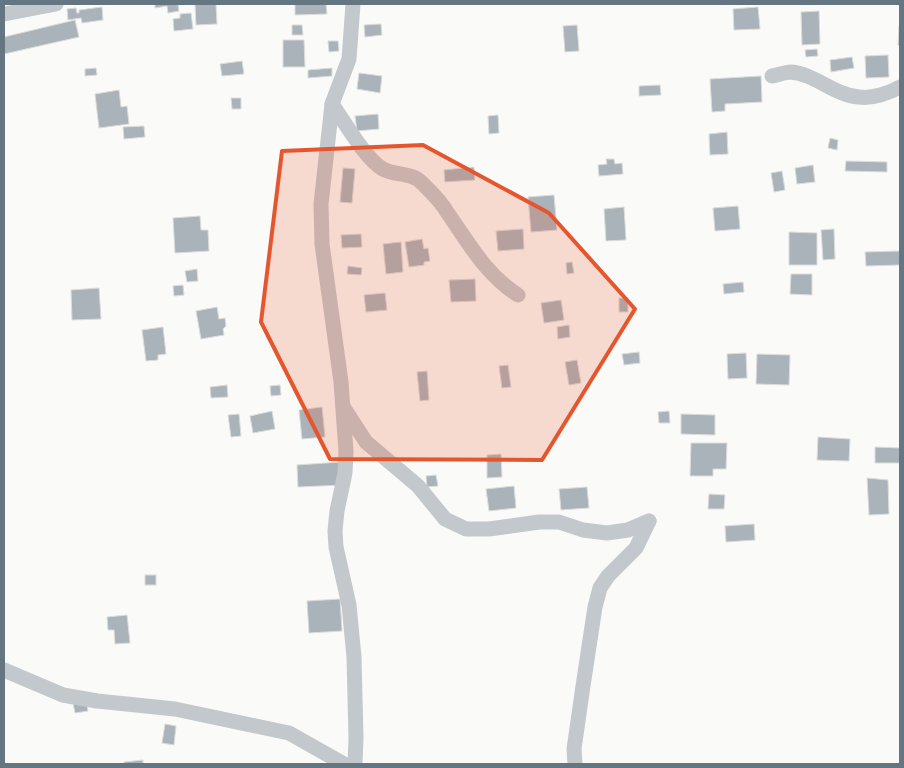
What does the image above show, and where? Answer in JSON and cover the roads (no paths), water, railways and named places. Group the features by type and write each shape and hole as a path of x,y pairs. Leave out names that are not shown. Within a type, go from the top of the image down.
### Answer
{"street":[{"path":"4,14 56,4"},
{"path":"353,4 349,59 332,104 321,204 322,244 341,382 346,451 345,473 335,531 336,547 349,605 354,658 355,764"},
{"path":"772,76 789,72 804,74 836,91 860,98 887,93 900,87"},
{"path":"332,104 367,155 384,170 404,173 420,180 446,210 477,257 508,289 518,295"},
{"path":"343,406 366,442 418,486 445,519 466,529 490,529 539,522 559,522 583,530 607,533 628,530 649,521 636,548 608,576 600,588 595,607 583,686 574,749 574,764"},
{"path":"4,670 63,695 97,701 175,709 289,733 344,764"}]}
